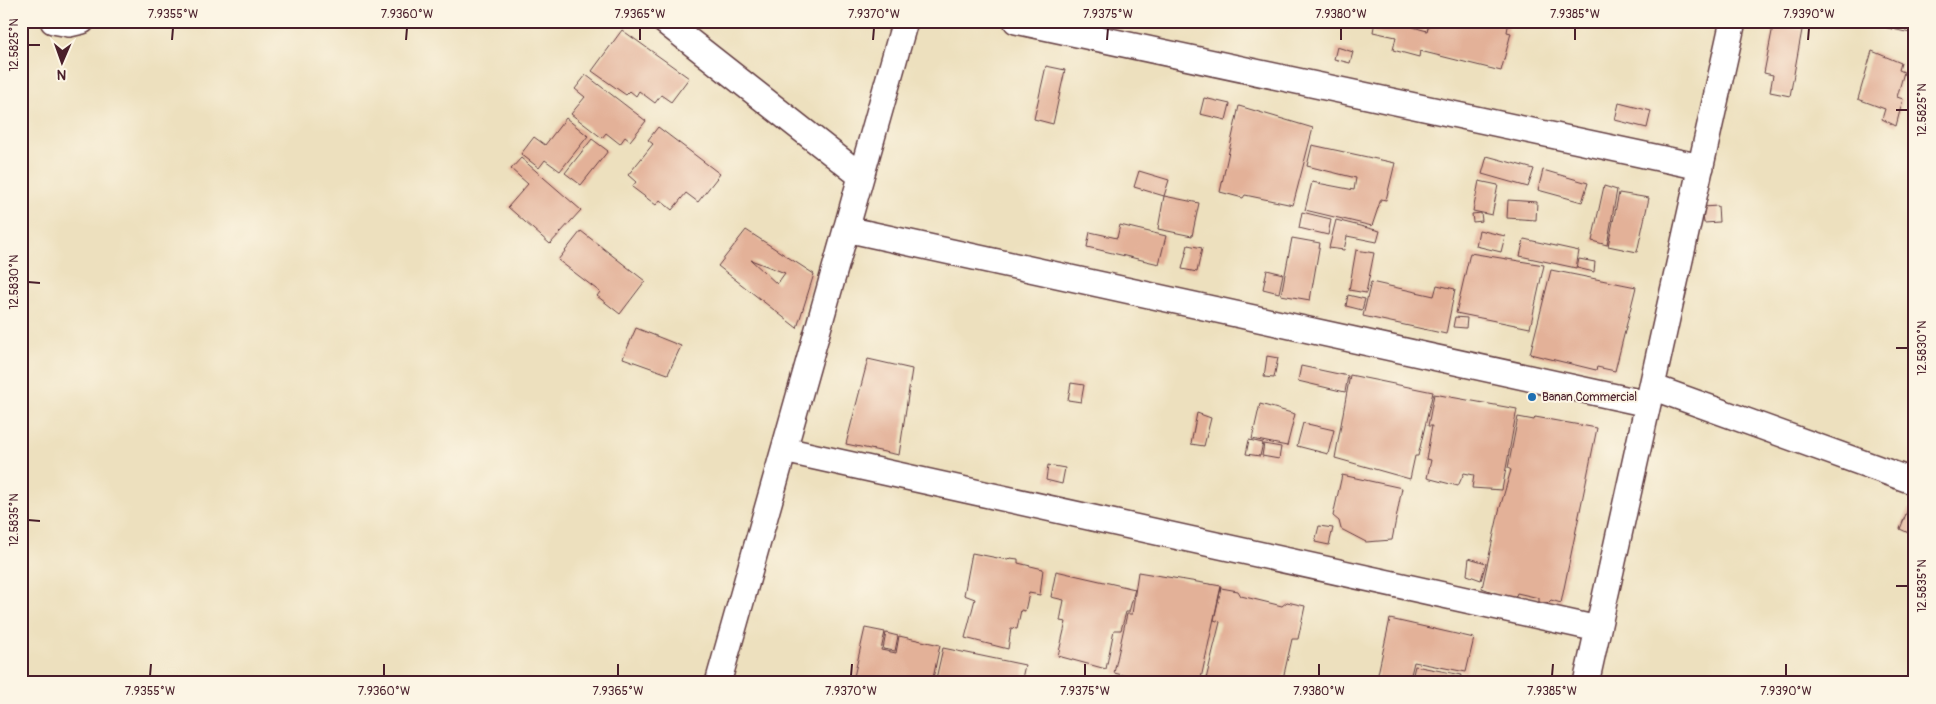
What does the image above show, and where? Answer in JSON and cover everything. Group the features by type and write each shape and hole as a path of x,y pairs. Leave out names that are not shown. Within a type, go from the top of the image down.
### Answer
{"street":[{"path":"53,21 69,24 82,21"},
{"path":"664,21 861,176"},
{"path":"718,683 905,21"},
{"path":"1016,21 1701,167"},
{"path":"1586,683 1733,21"},
{"path":"846,229 1650,396 1915,482"},
{"path":"784,450 1598,630"}],"building":[{"path":"1375,21 1414,21 1413,27 1427,31 1430,21 1509,21 1507,32 1511,33 1501,71 1420,51 1419,57 1393,50 1396,37 1373,32"},
{"path":"1774,21 1793,21 1792,28 1802,30 1790,96 1770,92 1773,75 1764,73"},
{"path":"1881,21 1915,21 1915,34 1879,26"},
{"path":"622,30 689,78 671,102 661,95 655,103 639,91 636,96 630,91 626,95 592,71"},
{"path":"1337,47 1353,52 1350,63 1334,59"},
{"path":"1872,51 1901,63 1899,70 1904,72 1897,97 1903,99 1896,126 1882,119 1885,109 1858,99"},
{"path":"1046,66 1065,70 1053,124 1034,119"},
{"path":"586,75 646,121 630,141 625,137 620,144 606,133 602,138 571,114 585,97 575,89"},
{"path":"1204,98 1230,104 1226,120 1200,114"},
{"path":"1619,103 1651,111 1647,128 1615,120"},
{"path":"1239,106 1313,128 1293,205 1245,195 1243,198 1220,192"},
{"path":"566,118 588,136 560,171 545,160 539,168 521,154 534,137 545,145"},
{"path":"658,127 720,174 698,202 686,193 672,210 660,200 656,205 632,187 636,182 628,175 653,144 648,140"},
{"path":"592,139 608,151 581,185 565,173"},
{"path":"1312,145 1395,163 1386,200 1381,199 1372,226 1305,210 1312,182 1354,190 1356,178 1307,166"},
{"path":"1487,156 1534,169 1528,187 1482,174"},
{"path":"521,158 581,210 550,244 508,207 528,184 511,169"},
{"path":"1543,170 1588,183 1582,202 1538,190"},
{"path":"1139,171 1169,180 1164,196 1134,187"},
{"path":"1479,181 1498,185 1492,215 1473,211"},
{"path":"1604,186 1617,190 1607,245 1592,241"},
{"path":"1619,193 1649,198 1637,252 1608,246"},
{"path":"1164,196 1199,203 1192,236 1158,229"},
{"path":"1508,200 1537,202 1536,220 1507,218"},
{"path":"1718,206 1719,222 1704,223 1702,207"},
{"path":"1302,212 1331,219 1328,235 1299,228"},
{"path":"1481,213 1482,221 1473,222 1472,214"},
{"path":"1336,220 1380,231 1377,242 1347,236 1344,250 1329,248"},
{"path":"1120,225 1166,236 1159,264 1087,247 1090,232 1117,238"},
{"path":"746,230 814,274 797,328 718,266","holes":["751,260 785,273 777,284"]},
{"path":"1479,230 1505,236 1501,252 1476,246"},
{"path":"581,231 645,281 620,314 597,296 600,292 558,260"},
{"path":"1292,238 1320,243 1310,300 1281,295"},
{"path":"1524,239 1579,251 1576,268 1520,256"},
{"path":"1188,245 1202,248 1197,272 1182,269"},
{"path":"1356,250 1374,253 1366,293 1349,290"},
{"path":"1470,253 1544,265 1530,328 1456,313"},
{"path":"1579,259 1595,262 1594,272 1577,268"},
{"path":"1267,270 1283,274 1279,293 1263,289"},
{"path":"1551,270 1636,287 1615,371 1597,367 1596,370 1530,354"},
{"path":"1371,282 1434,296 1437,285 1455,289 1446,334 1363,316"},
{"path":"1348,295 1365,299 1362,310 1346,306"},
{"path":"1455,317 1467,318 1466,328 1453,327"},
{"path":"636,328 681,346 668,374 623,358"},
{"path":"1267,356 1278,358 1274,378 1264,377"},
{"path":"868,359 912,369 899,455 846,444"},
{"path":"1301,366 1348,376 1345,392 1298,381"},
{"path":"1350,375 1433,392 1418,456 1415,456 1410,479 1335,458"},
{"path":"1071,383 1084,385 1081,402 1068,400"},
{"path":"1434,394 1517,409 1502,490 1472,488 1474,475 1464,473 1458,486 1427,478 1431,460 1426,459 1432,426 1428,426"},
{"path":"1260,404 1295,414 1287,446 1252,439"},
{"path":"1197,413 1211,418 1204,446 1191,444"},
{"path":"1518,417 1534,420 1535,417 1597,428 1561,603 1551,600 1547,604 1539,602 1539,598 1517,593 1515,598 1498,597 1498,594 1482,588 1499,511 1511,470 1508,468"},
{"path":"1303,423 1334,430 1328,454 1297,446"},
{"path":"1249,440 1263,443 1260,456 1246,454"},
{"path":"1264,444 1281,447 1279,459 1262,456"},
{"path":"1048,465 1065,468 1062,484 1046,480"},
{"path":"1342,475 1402,488 1392,540 1366,542 1341,529 1339,521 1333,516"},
{"path":"1908,509 1915,511 1915,536 1900,529"},
{"path":"1319,526 1333,528 1329,545 1315,542"},
{"path":"972,553 1008,560 1010,558 1018,559 1018,563 1043,569 1040,595 1029,593 1025,611 1021,610 1017,629 1011,628 1008,649 965,638 975,599 964,595"},
{"path":"1469,558 1486,563 1481,580 1467,575"},
{"path":"1056,571 1135,589 1129,612 1126,612 1121,630 1114,630 1106,669 1058,656 1066,622 1060,621 1064,600 1051,597"},
{"path":"1138,572 1221,586 1200,683 1157,683 1114,673 1127,614 1132,614"},
{"path":"1221,588 1238,591 1241,596 1282,606 1287,602 1305,606 1298,639 1292,639 1282,683 1221,683 1206,679 1220,622 1214,620"},
{"path":"1390,619 1474,638 1466,672 1414,662 1409,683 1376,683"},
{"path":"865,628 885,632 881,650 896,653 899,636 940,645 932,683 853,681"},
{"path":"886,633 898,636 895,651 883,649"},
{"path":"943,648 1025,665 1021,683 935,683"},
{"path":"1415,666 1462,675 1460,683 1411,683"},
{"path":"1773,676 1789,677 1788,683 1772,683"}],"place":[{"name":"Banan Commercial","path":"1532,397"}]}
